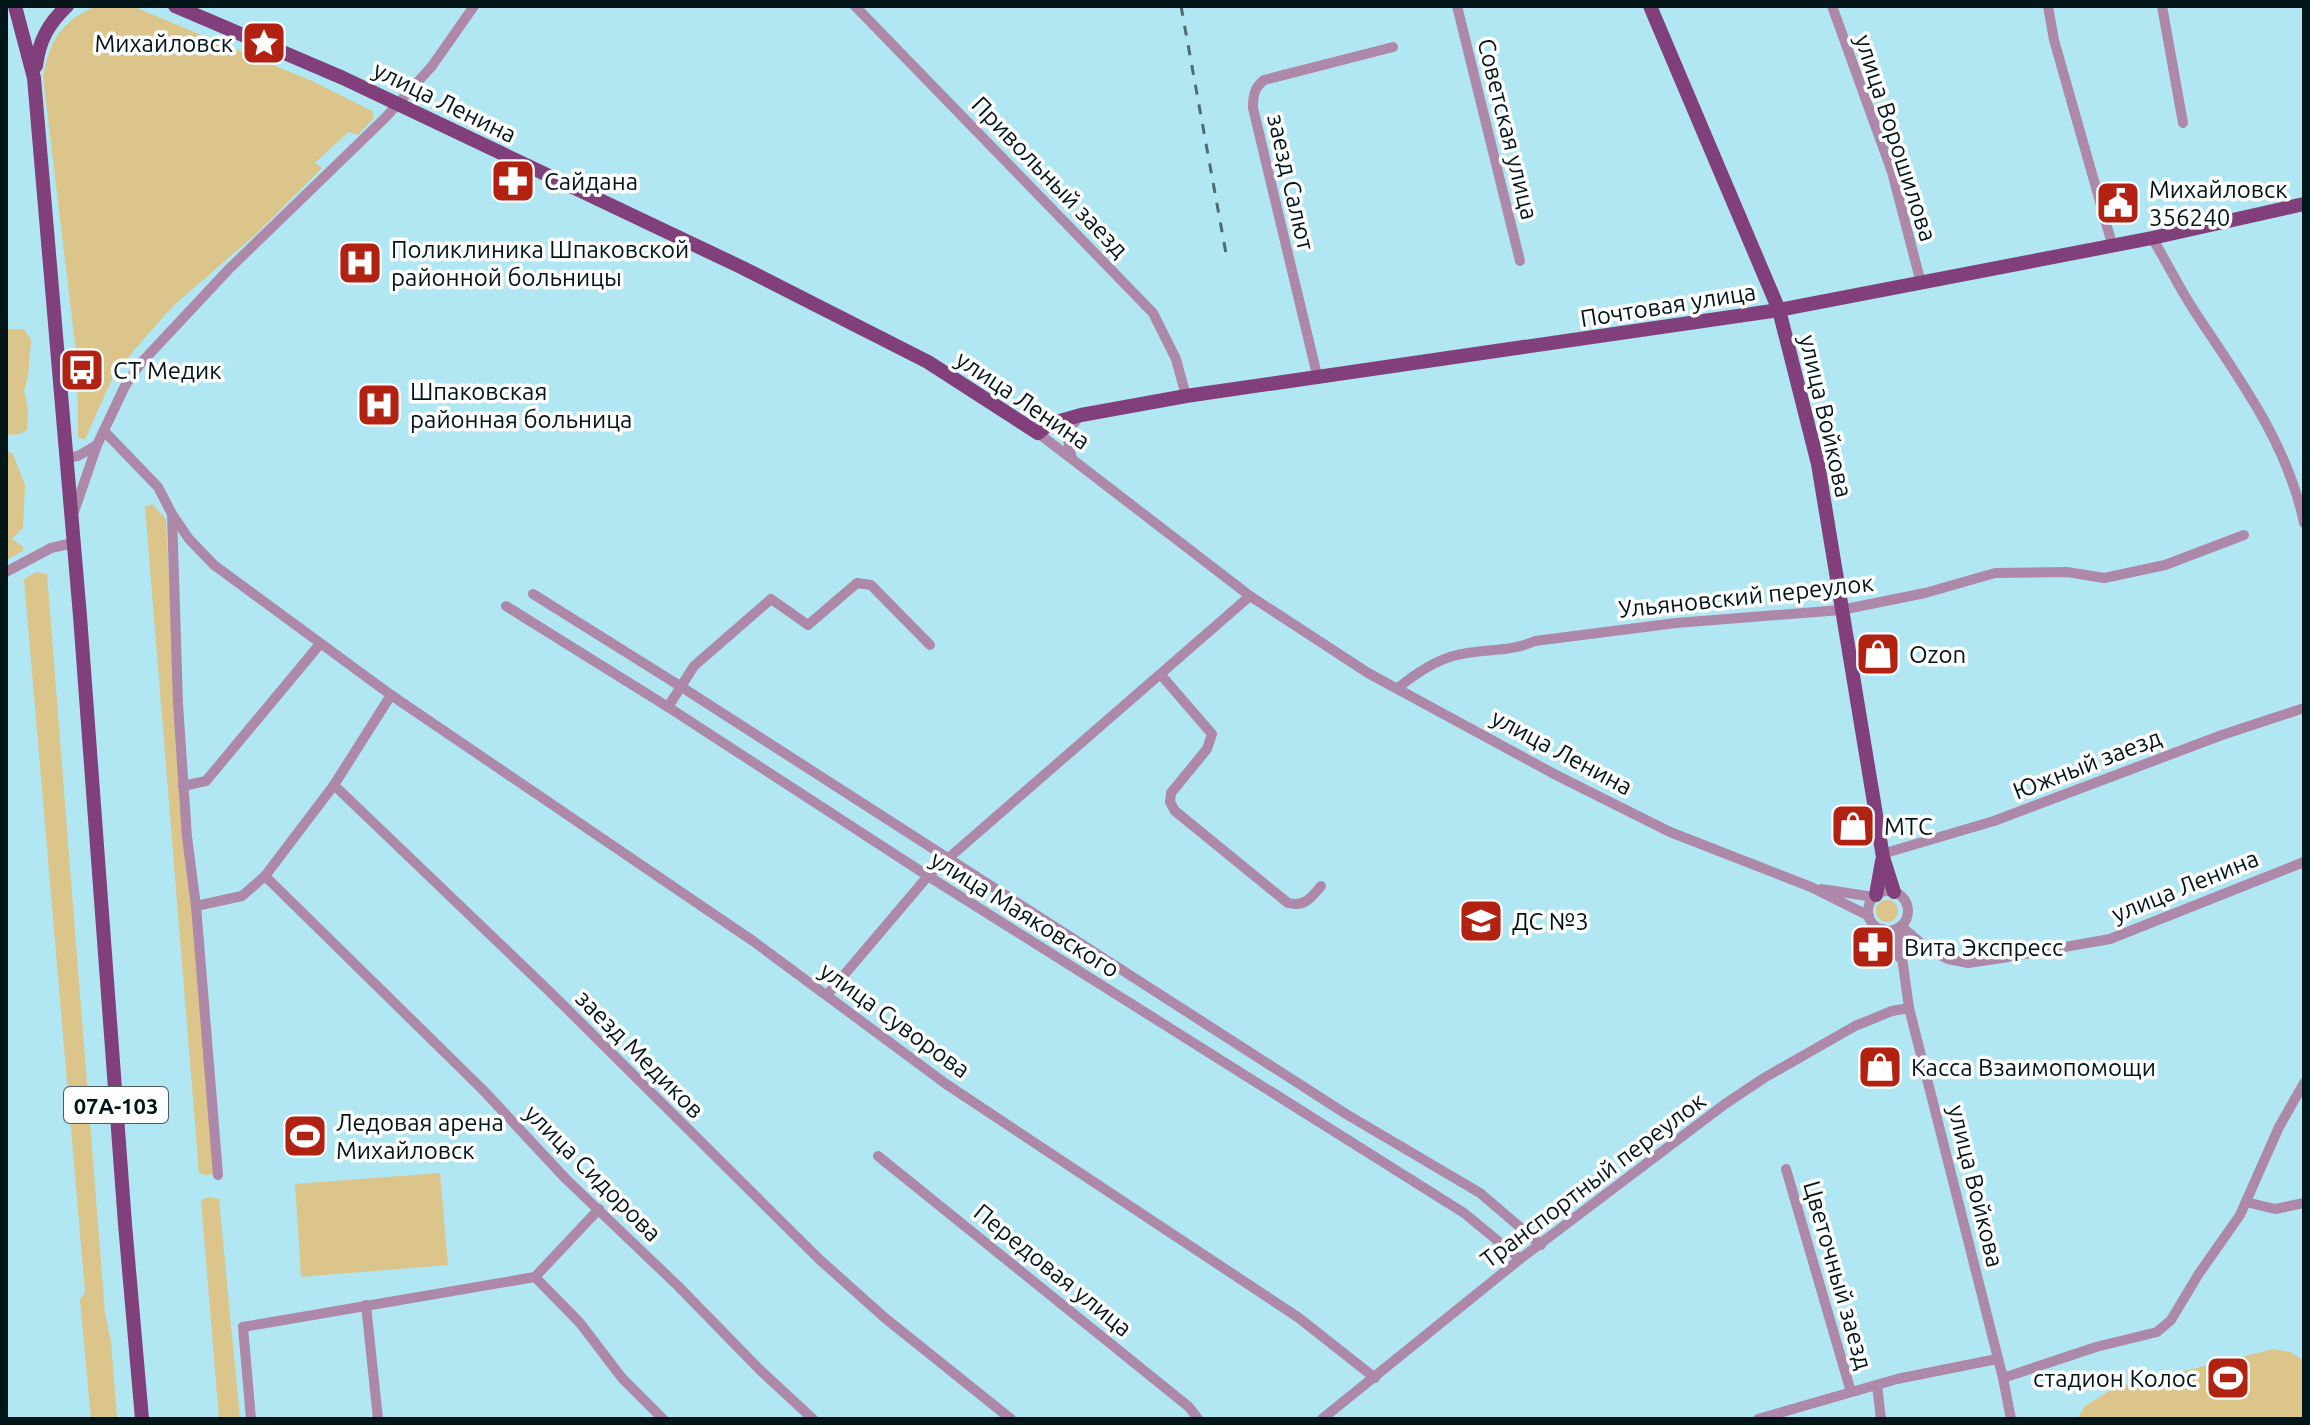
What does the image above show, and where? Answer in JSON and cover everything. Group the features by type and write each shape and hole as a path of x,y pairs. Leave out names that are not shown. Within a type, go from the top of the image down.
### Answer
{"main road":[{"name":"07А-103","path":"15,6 34,78 142,1419"},
{"name":"07А-103","path":"34,78 42,38 67,6"},
{"name":"улица Ленина","path":"175,6 398,104 743,268 928,362 1038,433"},
{"name":"улица Войкова","path":"1650,6 1779,310 1818,464 1882,855 1894,892"},
{"name":"Почтовая улица","path":"1038,433 1049,424 1081,415 1186,396 1779,310 2152,238 2304,204"},
{"name":"улица Войкова","path":"1875,896 1882,855"}],"street":[{"path":"71,521 97,445 125,386 149,354 229,269 398,104 432,66 474,6"},
{"name":"Привольный заезд","path":"855,6 1153,313 1176,359 1186,396"},
{"name":"Советская улица","path":"1457,6 1520,261"},
{"name":"улица Ворошилова","path":"1832,6 1892,172 1921,283"},
{"path":"2048,6 2054,40 2112,244"},
{"path":"2162,6 2183,123"},
{"name":"заезд Салют","path":"1318,379 1253,108 1253,95 1264,80 1393,47"},
{"path":"2152,238 2193,309 2266,419 2288,467 2304,523"},
{"path":"1072,459 1068,450 1068,432 1081,415"},
{"name":"улица Суворова","path":"104,431 158,487 189,539 214,565 320,644 740,932 946,1084 1299,1318 1375,1378"},
{"name":"улица Ленина","path":"1038,433 1250,596 1368,673 1556,775 1670,832 1811,887 1869,916"},
{"path":"65,458 78,456 97,445"},
{"path":"172,514 173,600 183,786 218,1175"},
{"name":"Ульяновский переулок","path":"1398,688 1424,668 1455,655 1519,649 1535,641 1676,623 1841,610 1925,593 1995,573 2067,572 2104,578 2165,565 2244,535"},
{"path":"6,572 51,548 73,543"},
{"path":"668,707 694,666 771,599 808,625 857,583 863,582 871,585 930,645"},
{"name":"улица Маяковского","path":"533,594 1346,1114 1480,1193 1541,1245"},
{"path":"827,995 928,876 1250,596"},
{"name":"улица Маяковского","path":"506,606 1464,1213 1520,1259"},
{"path":"183,786 206,781 320,644"},
{"path":"1161,675 1212,734 1207,749 1171,793 1170,802 1175,811 1288,903 1298,905 1307,902 1321,886"},
{"path":"196,906 242,896 265,876 334,785 391,695"},
{"name":"Южный заезд","path":"1882,855 1994,821 2193,745 2304,708"},
{"name":"заезд Медиков","path":"334,785 550,992 819,1259 885,1318 1011,1419"},
{"name":"улица Ленина","path":"1900,927 1929,950 1948,959 1968,963 2002,958 2110,939 2304,862"},
{"name":"улица Сидорова","path":"265,876 761,1371 813,1419"},
{"name":"улица Ленина","path":"1811,887 1875,896"},
{"path":"1883,891 1894,892 1907,905 1906,919 1900,927 1883,929 1871,922 1869,906 1875,896 1883,891"},
{"name":"улица Войкова","path":"1900,927 1909,1008 2011,1419"},
{"name":"улица Войкова","path":"1883,929 1903,962"},
{"name":"Транспортный переулок","path":"1322,1419 1520,1259 1725,1104 1855,1026 1892,1011 1909,1008"},
{"path":"2003,1378 2096,1347 2157,1332 2171,1320 2246,1202 2279,1127 2304,1083"},
{"name":"Передовая улица","path":"878,1156 1189,1407 1198,1419"},
{"name":"Цветочный заезд","path":"1786,1169 1851,1392"},
{"path":"2246,1202 2275,1209 2304,1203"},
{"path":"251,1419 243,1327 535,1277 599,1209"},
{"path":"535,1277 580,1323 622,1378 663,1419"},
{"path":"366,1305 378,1419"},
{"path":"1758,1419 1877,1385 1997,1359"},
{"name":"Цветочный заезд","path":"1877,1385 1881,1419"}],"shaded area":[{"path":"97,6 132,6 314,82 372,111 374,118 358,135 348,132 315,163 322,168 256,234 174,305 112,379 85,439 78,438 77,360 43,77 49,52 59,33 74,18"},
{"path":"6,329 24,329 31,340 24,390 28,409 27,430 6,435"},
{"path":"6,450 13,454 25,485 23,528 12,539 23,547 23,551 6,560"},
{"path":"152,504 166,519 175,705 214,1174 206,1175 199,1173 145,507"},
{"path":"36,572 47,574 105,1313 111,1341 117,1419 91,1419 80,1300 85,1292 24,579"},
{"path":"1887,900 1895,903 1898,911 1895,919 1887,922 1879,919 1876,911 1879,903"},
{"path":"440,1173 448,1265 301,1277 295,1184"},
{"path":"209,1197 219,1199 240,1419 219,1419 201,1200"},
{"name":"стадион Колос","path":"2274,1349 2290,1352 2304,1361 2304,1419 2077,1419 2085,1406 2114,1388"}],"railway":[{"path":"1181,6 1227,259"}],"place":[{"name":"Михайловск","path":"264,43"},
{"name":"Сайдана","path":"513,181"},
{"name":"Михайловск 356240","path":"2118,203"},
{"name":"Поликлиника Шпаковской районной больницы","path":"360,263"},
{"name":"СТ Медик","path":"82,370"},
{"name":"Шпаковская районная больница","path":"379,405"},
{"name":"Ozon","path":"1878,654"},
{"name":"МТС","path":"1853,826"},
{"name":"ДС №3","path":"1481,921"},
{"name":"Вита Экспресс","path":"1873,947"},
{"name":"Касса Взаимопомощи","path":"1880,1067"},
{"name":"Ледовая арена Михайловск","path":"305,1136"},
{"name":"стадион Колос","path":"2228,1378"}]}
